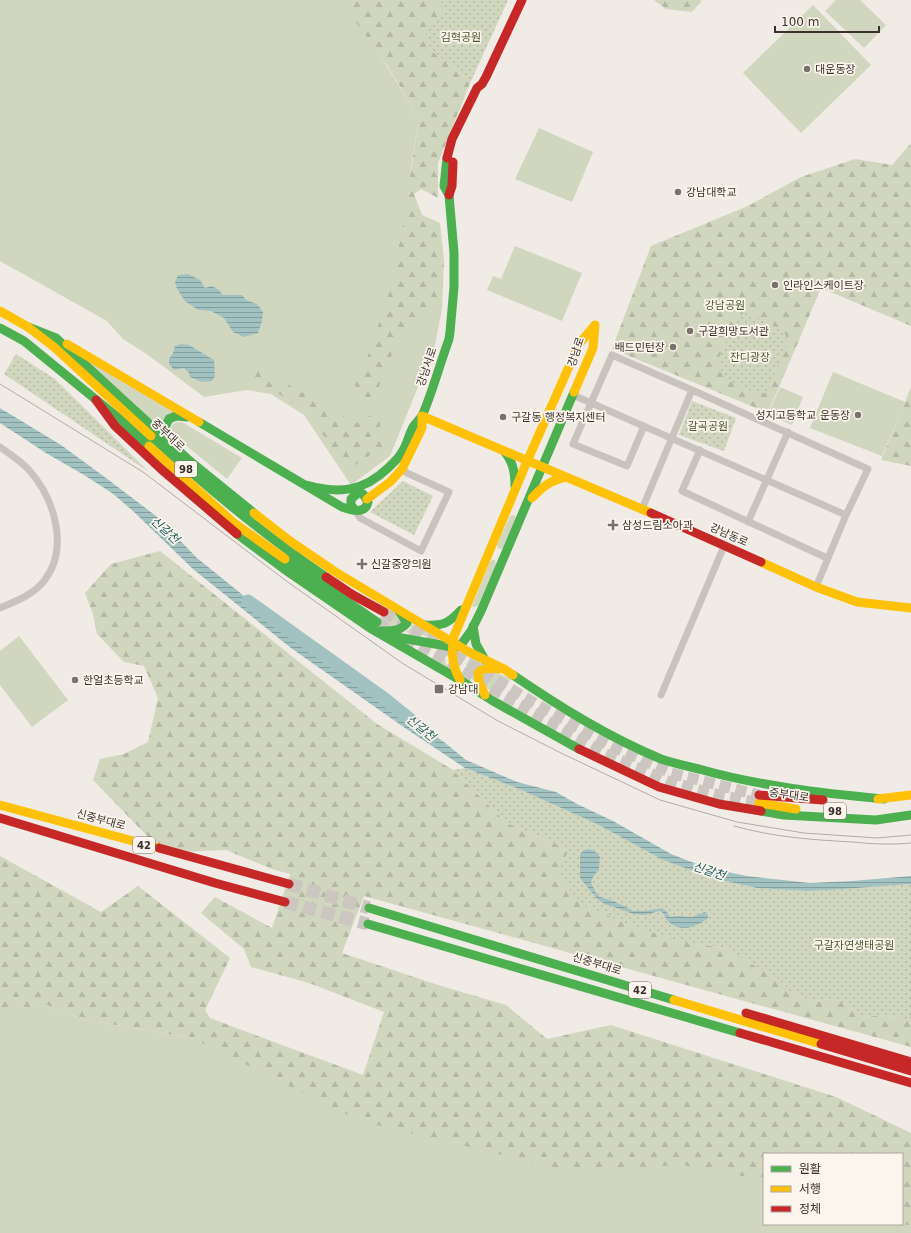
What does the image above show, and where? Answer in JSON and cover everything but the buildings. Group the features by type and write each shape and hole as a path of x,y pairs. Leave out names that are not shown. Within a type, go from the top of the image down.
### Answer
{"main road":[{"name":"강남서로","path":"422,416 449,339 450,332 454,287 454,260 448,195 452,186 456,148 483,91 482,84 522,0"},
{"name":"중부대로","path":"0,311 28,327 54,347 181,464 285,549 353,595 384,612"},
{"name":"강남로","path":"595,324 593,348 573,395 473,626 464,642 455,645 460,620 490,552 527,460 579,344 595,324"},
{"path":"28,327 56,338 342,507 359,510 367,505 361,496"},
{"name":"중부대로","path":"0,328 24,341 121,420 171,467 234,522 375,627"},
{"path":"56,338 191,462 290,541 314,558 455,645 504,669 547,698 602,731 662,759 716,774 768,785 819,793 884,798"},
{"path":"166,438 164,429 165,423 168,419 175,416 182,416 193,419"},
{"path":"422,416 543,467"},
{"path":"306,485 322,490 333,496 361,496 382,480 395,466 414,426 422,416"},
{"path":"359,510 351,505 351,499 361,496 390,482 402,469 422,428 422,416"},
{"path":"503,450 511,458 513,463 515,490"},
{"path":"322,490 348,490 368,484 388,468 402,452"},
{"name":"강남동로","path":"543,467 816,588 857,602 911,608"},
{"path":"527,504 545,484 555,479 566,477"},
{"path":"424,625 442,626 453,619 467,605"},
{"path":"375,627 397,631 403,628 407,623 398,610"},
{"path":"460,620 473,626 476,648 485,660"},
{"path":"375,627 396,637 455,645"},
{"path":"375,627 486,697 585,752 659,787 719,804 784,815 861,820 876,820 911,815"},
{"path":"455,645 451,660 460,680"},
{"path":"486,697 478,681 478,672 482,669 488,668 504,669"},
{"name":"중부대로","path":"911,796 818,800 759,799 793,809 882,815 911,815"},
{"name":"신중부대로","path":"0,805 288,884"},
{"name":"42","path":"0,818 215,883 284,902"},
{"path":"0,825 54,834"},
{"name":"신중부대로","path":"369,908 911,1071"},
{"name":"42","path":"368,924 911,1083"},
{"path":"578,971 766,1018 911,1062"}],"street":[{"path":"644,426 627,466 573,444 612,355 868,468 827,558 816,588"},
{"path":"642,510 692,390"},
{"path":"573,395 846,515"},
{"path":"748,522 768,480 788,432"},
{"path":"0,447 28,470 47,497 55,520 57,545 56,557 45,580 27,596 0,608"},
{"path":"700,450 682,491 827,558"},
{"path":"359,510 360,518 421,551 449,492 407,473 402,469"},
{"path":"661,695 724,546"}],"green space":[{"path":"0,0 346,0 419,118 411,167 419,240 442,309 435,345 390,456 351,485 304,415 271,394 247,390 204,397 148,355 123,339 107,321 0,261"},
{"path":"340,0 442,0 441,3 446,12 442,18 433,21 433,52 471,81 438,163 438,198 421,189 414,194 422,215 440,223 444,260 442,309 405,324 372,405 349,379 368,356 390,290 402,231 419,118 387,65"},
{"name":"김혁공원","path":"442,0 508,0 471,81 433,52 425,39 431,23 446,12 441,3"},
{"path":"654,0 701,0 701,2 692,12 666,9"},
{"path":"836,0 860,0 886,25 864,48 825,11"},
{"name":"대운동장","path":"813,5 871,65 801,133 743,73"},
{"path":"539,128 593,152 572,202 515,179"},
{"name":"강남공원","path":"911,143 911,326 821,288 768,413 612,349 651,246 748,206 801,177 855,159 892,165"},
{"path":"515,246 582,273 562,321 487,290 493,276 501,279"},
{"name":"잔디광장","path":"748,313 781,329 788,341 768,389 765,393 760,394 732,383 721,374 719,367 718,360 737,317"},
{"path":"74,351 182,414 161,430"},
{"path":"16,354 55,379 149,472 4,374"},
{"path":"259,368 356,423 379,411 382,447 346,471 312,417 272,389 250,386"},
{"name":"성지고등학교 운동장","path":"833,372 905,402 882,456 810,428"},
{"path":"780,387 803,397 792,425 768,415"},
{"path":"911,387 911,466 881,460"},
{"name":"갈곡공원","path":"692,401 736,418 724,451 679,435"},
{"path":"177,422 182,422 242,458 227,479 172,434 170,428"},
{"path":"403,481 433,496 414,535 370,512"},
{"path":"512,515 516,518 503,548 499,549 497,545 510,516"},
{"path":"160,551 377,724 453,770 507,823 569,849 695,945 714,946 730,950 784,984 790,992 812,1001 836,999 865,1017 882,1015 911,1020 911,1047 364,896 342,953 438,985 506,1005 547,1039 611,1025 836,1097 911,1133 911,1225 903,1225 903,1153 763,1153 763,1180 683,1165 565,1170 360,1121 192,1038 86,1020 47,1005 0,1010 0,856 101,912 138,886 230,958 205,1010 210,1018 363,1075 384,1012 309,983 251,967 244,949 201,913 215,897 272,928 290,874 272,869 226,850 178,852 151,840 93,780 100,759 124,754 148,742 158,698 144,666 124,662 97,634 93,614 85,593 111,564"},
{"path":"492,560 495,560 496,565 478,606 474,607 472,606"},
{"path":"387,606 399,617 401,622 396,627 390,628 377,625"},
{"path":"412,624 434,634 432,637 404,632 410,630"},
{"path":"19,636 68,700 32,727 0,685 0,651"},
{"path":"437,649 445,651 447,668 432,658"},
{"path":"471,655 489,666 473,681 466,665"},
{"path":"491,671 511,678 499,698 485,686 484,683 484,674"},
{"name":"구갈자연생태공원","path":"465,768 519,789 597,824 663,860 725,881 757,888 806,891 911,884 911,1020 882,1015 865,1017 836,999 812,1001 790,992 784,984 730,950 714,946 695,945 637,928 583,905 557,875 569,849 507,823 453,770"},
{"path":"0,1004 16,1008 47,1005 86,1020 192,1038 683,1165 763,1176 763,1225 903,1225 903,1223 911,1223 911,1233 0,1233"}],"water":[{"path":"188,274 200,280 205,288 212,286 219,290 223,295 242,295 246,300 257,304 263,312 258,333 244,337 233,332 224,318 211,311 198,310 185,301 177,289 175,282 178,275"},
{"path":"181,344 189,345 214,360 215,376 212,381 202,382 190,377 189,373 184,368 174,370 169,364 169,359 175,346"},
{"path":"0,408 61,445 106,478 156,516 197,558 324,661 444,742 466,760 517,782 556,792 613,821 671,854 707,868 747,876 810,883 911,876 911,884 806,891 757,888 725,881 663,860 597,824 519,789 465,768 291,648 193,569 133,511 112,493 0,423"},
{"path":"589,849 597,853 600,857 599,869 593,877 591,883 596,893 600,897 613,901 634,911 647,911 662,908 670,917 692,917 705,912 708,915 708,918 688,928 682,928 672,924 667,920 662,912 659,911 644,915 634,914 605,904 597,899 580,878 580,854 584,850"}],"waterway":[{"name":"신갈천","path":"248,601 385,699 432,737"}],"tunnel":[{"path":"384,612 531,701 607,744 671,773 759,795"},
{"path":"377,622 602,752 668,781 714,794 759,803"},
{"path":"289,884 369,908"},
{"path":"285,902 368,924"}],"tram line":[{"path":"0,384 143,472 285,580 402,663 498,721 563,754 660,800 737,822 804,833 877,838 911,835"},
{"path":"734,826 763,833 808,839 875,844 911,843"}],"traffic: fast":[{"path":"306,485 329,490 350,489 369,482 379,476 399,456 405,447 413,427 423,414 449,339 450,332 454,287 454,253 449,195 444,186 447,158"},
{"path":"28,327 56,338 191,462 254,513"},
{"path":"0,328 24,341 121,420 149,446"},
{"path":"386,633 396,637 452,647 460,646 471,631 481,611 574,392"},
{"path":"166,438 165,427 169,419 176,416 187,417"},
{"path":"199,422 342,507 349,509 357,510 364,509 368,502 363,494 358,493 351,499 351,505 355,510"},
{"path":"151,436 236,510 326,577"},
{"path":"504,451 510,459 513,467 515,486"},
{"path":"237,534 284,569 370,628 460,680 493,701 579,749"},
{"path":"285,559 377,622"},
{"path":"424,625 445,623 461,610"},
{"path":"379,631 391,631 404,626 407,623 399,611"},
{"path":"473,626 476,644 485,660"},
{"path":"513,675 548,699 585,721 622,741 661,759 744,780 814,791 884,799"},
{"path":"761,811 784,815 876,820 911,815"},
{"path":"369,908 674,1000"},
{"path":"368,924 740,1033"}],"traffic: slow":[{"path":"0,311 28,327 54,347 151,436"},
{"path":"574,392 593,348 595,325"},
{"path":"460,680 455,669 453,658 454,636 525,466 579,344 595,325"},
{"path":"67,344 199,422"},
{"path":"422,416 651,513"},
{"path":"367,499 390,482 402,469 422,428 422,416"},
{"path":"149,446 234,523 285,559"},
{"path":"532,498 547,484 566,477"},
{"path":"254,513 290,541 334,571 469,652 513,675"},
{"path":"761,562 816,587 857,602 911,608"},
{"path":"485,695 479,682 478,673 485,669 499,669"},
{"path":"878,799 911,795"},
{"path":"759,803 796,809"},
{"path":"0,805 159,848"},
{"path":"674,1000 821,1044"}],"traffic: jam":[{"path":"447,158 452,139 477,88 482,84 486,77 522,0"},
{"path":"449,195 452,186 453,162"},
{"path":"96,400 115,426 161,469 237,534"},
{"path":"651,513 761,562"},
{"path":"326,577 353,595 384,612"},
{"path":"579,749 659,787 719,804 761,811"},
{"path":"759,795 823,800"},
{"path":"0,818 215,883 285,902"},
{"path":"159,848 289,884"},
{"path":"746,1013 911,1062"},
{"path":"740,1033 911,1083"},
{"path":"821,1044 911,1071"}],"place":[{"name":"대운동장","path":"807,69"},
{"name":"강남대학교","path":"678,192"},
{"name":"인라인스케이트장","path":"775,285"},
{"name":"구갈희망도서관","path":"690,331"},
{"name":"배드민턴장","path":"673,347"},
{"name":"성지고등학교 운동장","path":"858,415"},
{"name":"구갈동 행정복지센터","path":"503,417"},
{"name":"삼성드림소아과","path":"613,525"},
{"name":"신갈중앙의원","path":"362,564"},
{"name":"한얼초등학교","path":"75,680"},
{"name":"강남대","path":"439,689"}]}
